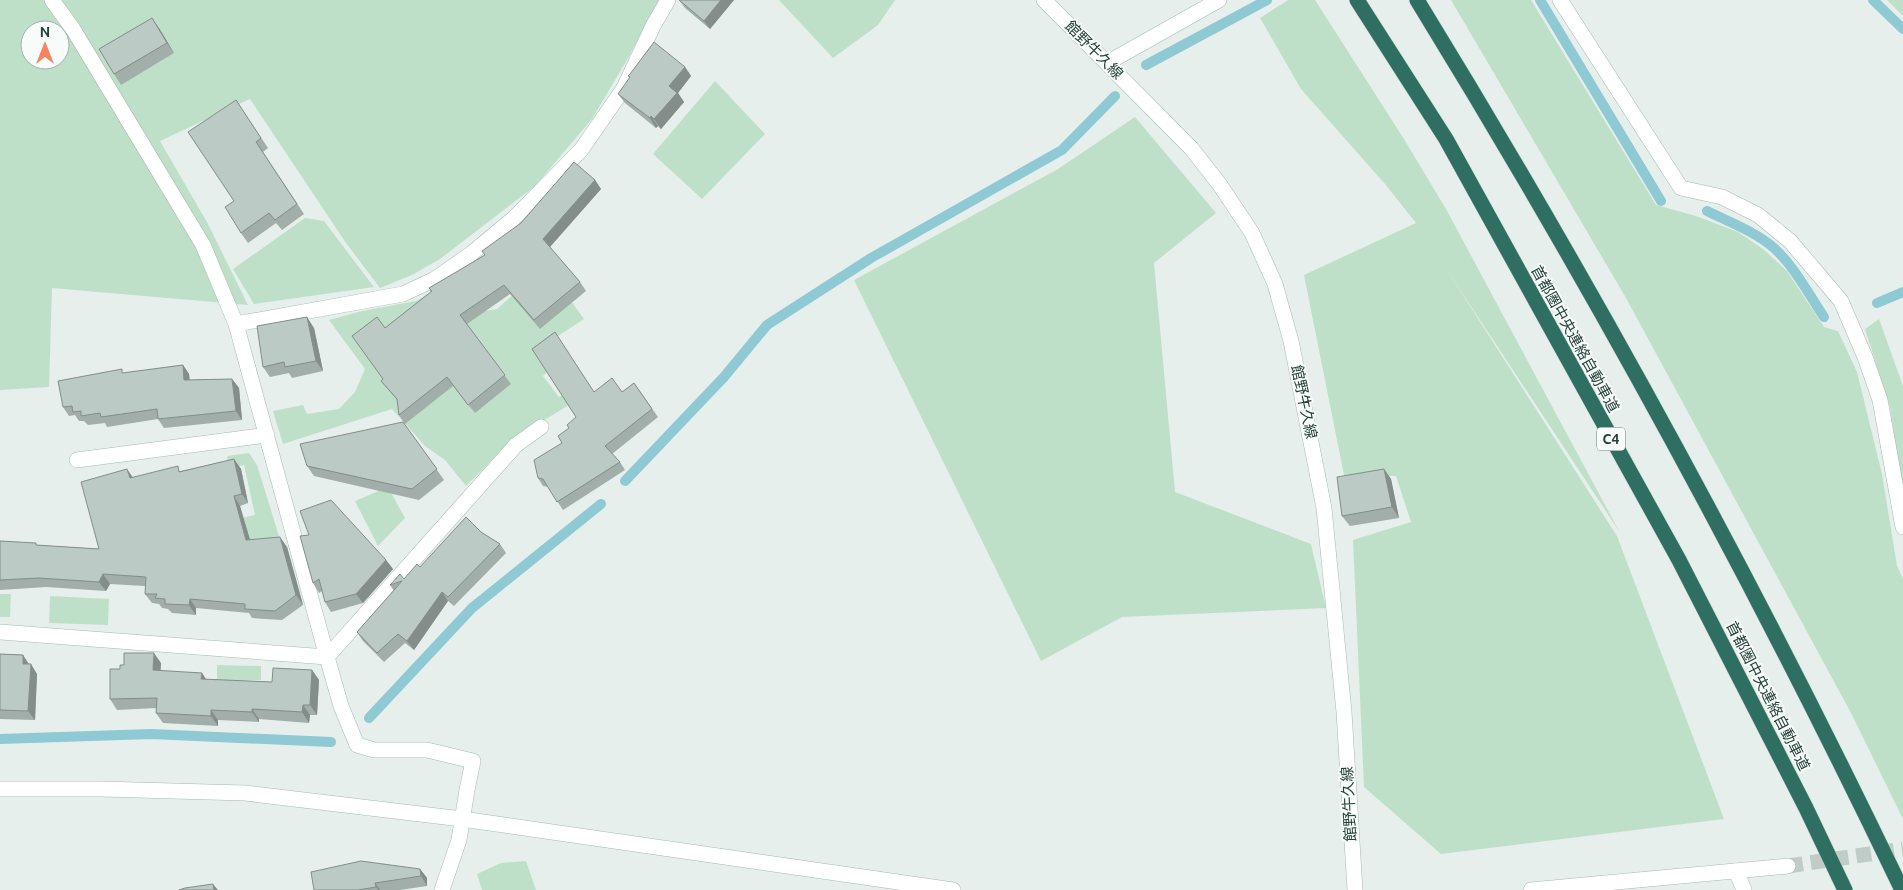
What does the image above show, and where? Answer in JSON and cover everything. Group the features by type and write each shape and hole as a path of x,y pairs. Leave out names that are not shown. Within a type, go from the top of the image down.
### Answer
{"highway":[{"name":"首都圏中央連絡自動車道","path":"1357,0 1446,139 1679,560 1806,808 1845,890"},
{"path":"1417,0 1593,296 1680,454 1782,645 1902,890"}],"street":[{"path":"52,0 73,30 203,245 236,324 327,657 342,706 357,745 374,750 427,750 473,760 459,840 442,890"},
{"path":"236,324 403,294 435,279 472,253 513,219 581,150 624,88 653,26 668,0"},
{"name":"館野牛久線","path":"1044,0 1191,148 1220,185 1252,233 1275,284 1291,341 1324,508 1344,712 1354,890"},
{"path":"1106,63 1219,0"},
{"path":"1560,0 1681,188 1722,197 1758,215 1790,241 1841,300 1865,357 1880,400 1903,527"},
{"path":"327,657 516,445 541,427"},
{"path":"77,460 267,435"},
{"path":"0,632 327,657"},
{"path":"0,789 101,789 245,793 462,819 952,890"},
{"path":"1531,890 1788,866"},
{"path":"1736,871 1744,890"}],"green space":[{"path":"0,0 659,0 627,60 592,119 535,186 440,259 412,275 380,288 346,243 250,99 160,141 208,224 248,305 52,288 49,387 0,390"},
{"path":"779,0 895,0 878,25 833,58"},
{"path":"1288,0 1315,0 1404,139 1446,209 1619,531 1447,270 1617,536 1724,819 1441,854 1364,787 1353,540 1411,522 1396,476 1344,475 1304,275 1416,223 1385,184 1301,89 1260,18"},
{"path":"1451,0 1531,0 1656,205 1696,216 1738,232 1763,249 1787,271 1824,327 1838,331 1857,372 1882,474 1897,566 1903,579 1903,819 1851,713 1626,298"},
{"path":"1887,0 1903,0 1903,16"},
{"path":"715,81 765,134 702,199 653,154"},
{"path":"1135,117 1216,213 1154,263 1175,492 1311,544 1326,608 1122,617 1041,661 854,280 1058,169"},
{"path":"305,218 324,221 374,287 254,304 233,269"},
{"path":"553,276 584,319 555,338 568,351 543,376 559,397 585,381 592,391 513,439 466,486 445,460 425,446 392,409 283,444 273,411 303,405 307,414 339,409 355,392 365,369 329,320 362,311 416,301 458,277 484,311 497,309 515,293"},
{"path":"1879,319 1903,386 1903,490 1890,407 1865,329"},
{"path":"249,453 257,465 291,575 206,526 255,515 244,465 229,469 227,456"},
{"path":"388,487 405,518 378,546 355,501"},
{"path":"0,594 11,594 10,617 0,617"},
{"path":"50,596 109,599 108,625 49,623"},
{"path":"217,665 261,666 261,680 225,680 217,690"},
{"path":"526,861 536,890 482,890 477,874 501,863"}],"building":[{"path":"679,0 721,0 704,21"},
{"path":"152,18 167,43 114,74 99,49"},
{"path":"654,42 685,67 669,86 677,93 654,119 618,94 630,77 628,76"},
{"path":"236,100 261,138 256,142 297,204 275,220 269,213 241,233 225,207 234,201 188,132"},
{"path":"574,162 595,180 543,239 580,282 534,320 504,285 460,315 505,375 468,405 447,377 399,415 397,399 381,381 383,379 352,336 377,317 385,328 432,291 429,288 485,255 482,251 521,223"},
{"path":"307,317 316,361 285,367 284,362 263,367 257,326"},
{"path":"555,332 594,392 612,378 622,392 634,383 652,409 605,446 620,462 557,502 543,479 538,478 534,460 562,443 558,436 569,428 567,425 576,417 532,349"},
{"path":"183,365 184,380 232,379 236,411 158,419 157,409 101,417 100,413 81,416 81,411 73,412 72,406 63,407 58,381 122,369 122,373"},
{"path":"403,422 437,469 412,489 307,466 300,444"},
{"path":"234,459 242,494 234,496 246,540 280,537 296,595 275,611 245,609 245,604 190,599 189,605 165,604 165,599 155,598 157,594 145,594 146,577 103,574 99,582 39,578 0,580 0,541 99,549 81,482 127,469 130,478 178,466 179,472"},
{"path":"1384,469 1392,507 1342,516 1337,477"},
{"path":"331,500 386,560 356,594 325,602 319,579 313,583 300,536 309,535 300,511"},
{"path":"466,517 481,532 500,544 448,597 442,592 407,641 398,634 377,653 357,632 402,581 390,585 400,574 404,579 417,564 420,567"},
{"path":"124,653 154,653 153,670 202,673 201,679 272,682 273,668 312,670 310,705 303,705 302,712 252,709 252,712 211,710 211,716 156,713 157,698 110,699 110,669 120,669 120,665 124,665"},
{"path":"0,654 23,655 23,664 31,664 28,711 0,710"},
{"path":"361,861 420,869 421,876 375,883 376,887 358,890 314,890 311,872"},
{"path":"213,884 214,890 179,890 185,888"}],"waterway":[{"path":"1146,65 1267,0"},
{"path":"1540,0 1661,201"},
{"path":"1873,0 1903,29"},
{"path":"625,481 724,377 767,325 871,258 1062,150 1115,96"},
{"path":"1707,211 1751,232 1774,248 1795,272 1824,317"},
{"path":"1877,303 1903,292"},
{"path":"369,718 472,608 601,504"},
{"path":"0,739 151,734 331,742"}],"tunnel":[{"path":"1788,866 1903,849"}]}
